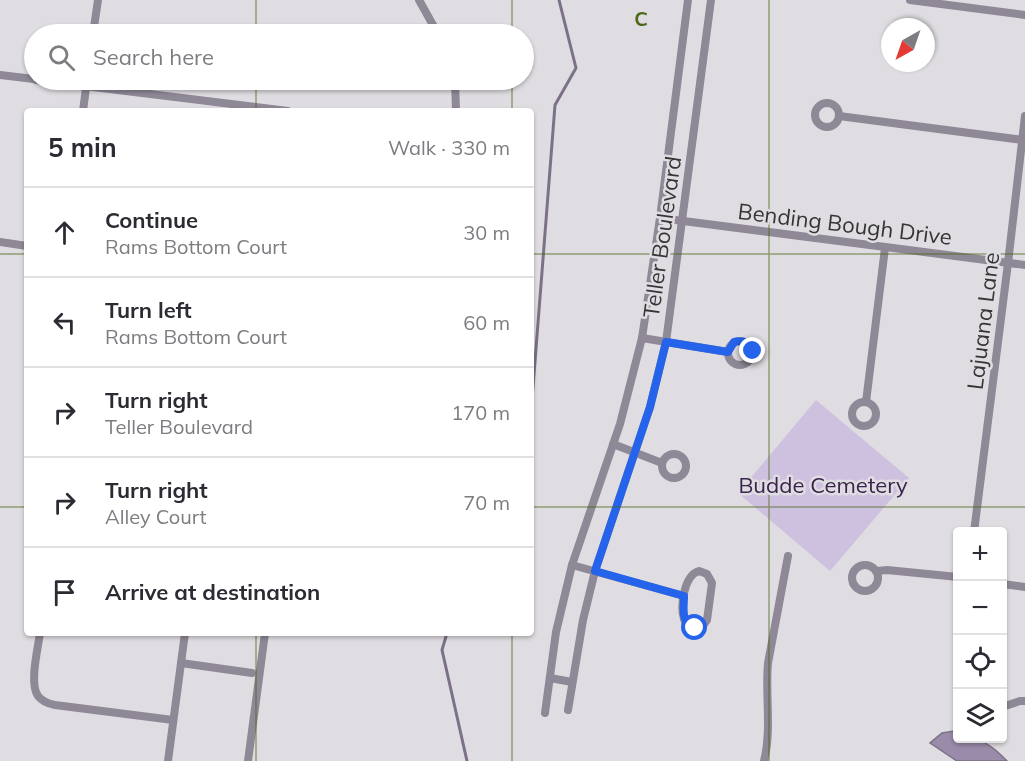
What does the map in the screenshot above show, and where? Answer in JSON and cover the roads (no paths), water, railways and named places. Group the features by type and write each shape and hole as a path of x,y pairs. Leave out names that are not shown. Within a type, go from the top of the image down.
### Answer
{"street":[{"path":"94,24 98,0"},
{"path":"419,0 432,24"},
{"name":"Teller Boulevard","path":"545,713 556,632 572,565 613,444 642,338 688,0"},
{"name":"Teller Boulevard","path":"568,710 583,620 595,571 650,407 666,342 711,0"},
{"path":"910,0 1025,15"},
{"path":"0,75 24,78"},
{"path":"83,108 86,90"},
{"path":"137,90 266,108"},
{"path":"455,90 456,108"},
{"path":"838,116 1023,140"},
{"name":"Lajuana Lane","path":"975,527 1025,116"},
{"name":"Bending Bough Drive","path":"660,218 1025,265"},
{"path":"0,242 24,246"},
{"path":"866,402 885,248"},
{"path":"642,338 728,352"},
{"path":"613,444 662,463"},
{"path":"764,761 768,727 768,663 788,556"},
{"path":"572,565 684,596"},
{"path":"877,571 953,577"},
{"path":"694,572 704,572 711,577 707,620 699,627 690,626 684,618 684,596 687,580 694,572"},
{"path":"1007,585 1025,587"},
{"path":"40,636 34,682 38,696 48,703 173,720"},
{"path":"168,761 185,636"},
{"path":"248,761 265,636"},
{"path":"181,663 252,673"},
{"path":"550,678 572,682"},
{"path":"1007,705 1025,701"}],"waterway":[{"path":"534,374 555,105 576,68 559,0"},
{"path":"446,636 442,650 467,761"}],"park label":[{"name":"Budde Cemetery","path":"823,485"}]}
